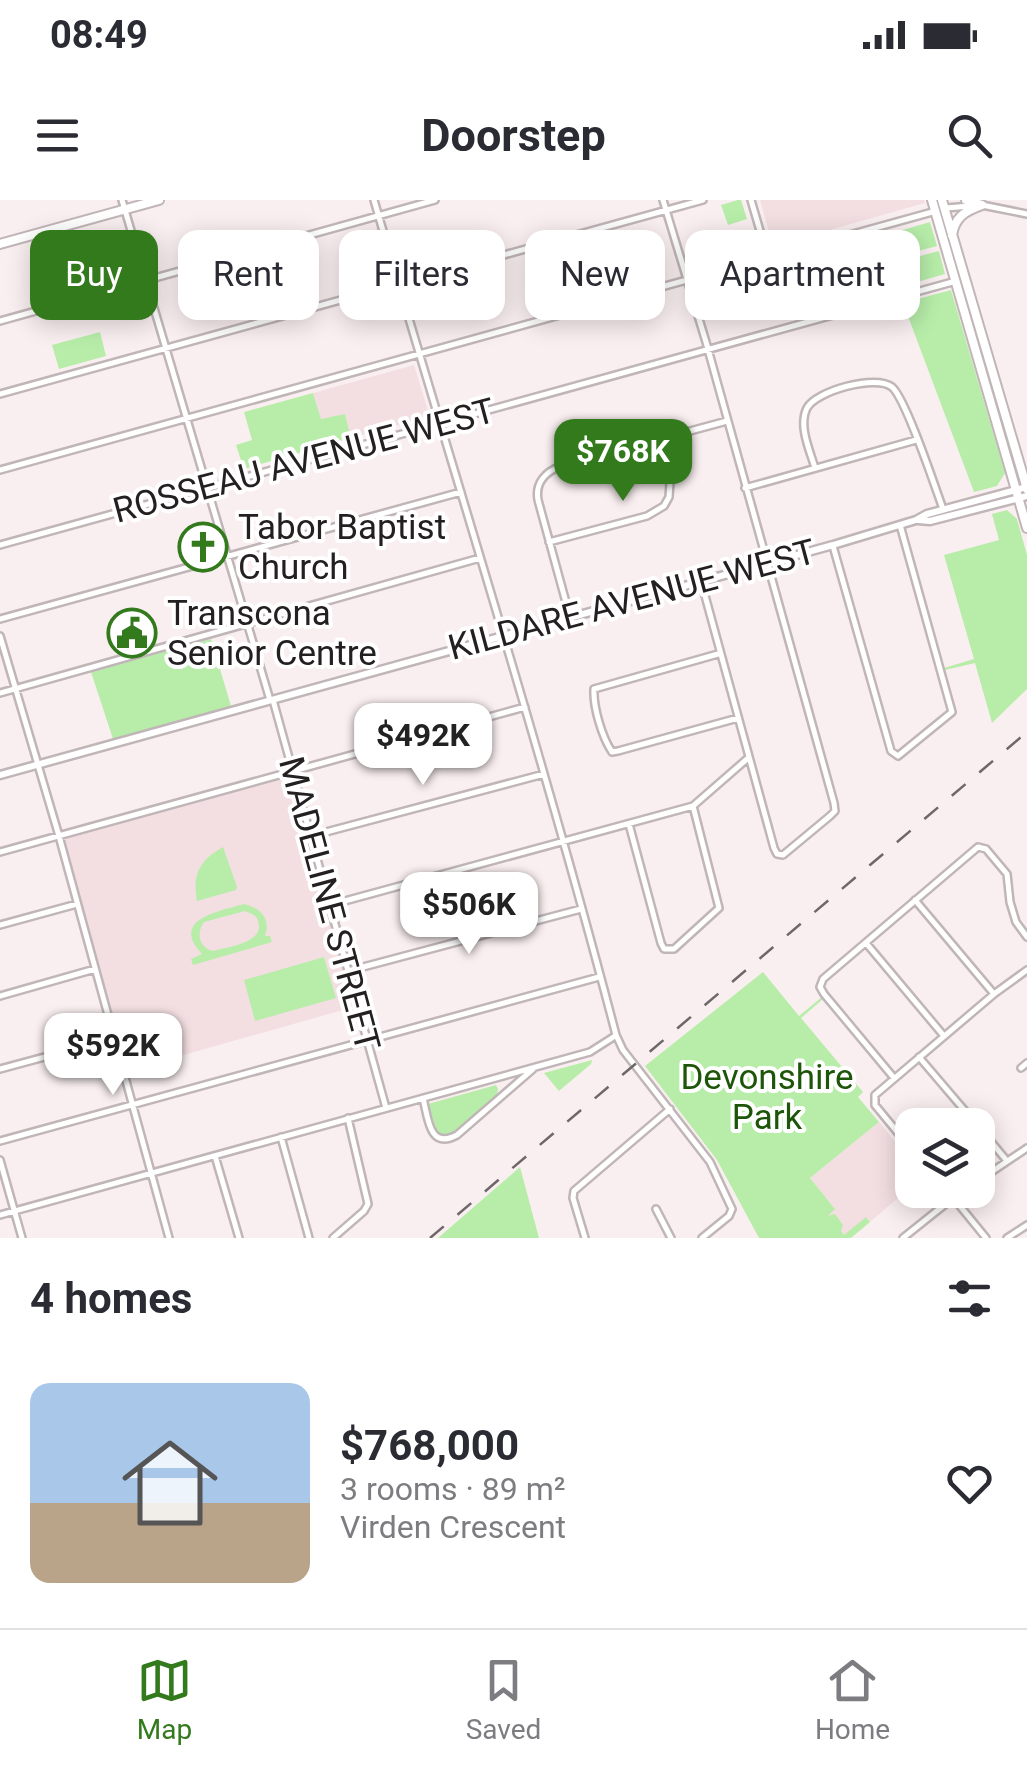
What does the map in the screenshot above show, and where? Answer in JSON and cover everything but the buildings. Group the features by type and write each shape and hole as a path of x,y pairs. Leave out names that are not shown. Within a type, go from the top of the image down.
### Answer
{"main road":[{"path":"0,244 123,205 159,200"},
{"path":"932,200 941,207 952,237 1024,472 1027,528"},
{"path":"966,200 982,205"},
{"path":"952,237 959,217 982,205"},
{"path":"941,207 956,282 1024,491"}],"street":[{"path":"374,200 383,230"},
{"path":"158,278 435,200"},
{"path":"663,200 685,273"},
{"path":"505,255 703,200"},
{"path":"751,200 760,230"},
{"name":"MADELINE STREET","path":"123,205 131,230"},
{"path":"863,230 941,207 982,205 1027,214"},
{"path":"0,470 685,281"},
{"name":"ROSSEAU AVENUE WEST","path":"0,545 956,282"},
{"path":"0,394 339,301"},
{"path":"0,321 30,313"},
{"name":"MADELINE STREET","path":"157,320 293,771 386,1108"},
{"path":"410,320 525,706 616,1035 623,1050 710,1162 732,1209 702,1238"},
{"path":"699,320 834,803 830,816 784,855 777,854 774,848 700,581"},
{"path":"815,468 804,430 808,407 822,395 877,381 894,388 905,407 943,509"},
{"path":"570,618 537,494 544,477 561,466 727,422"},
{"path":"549,542 648,516 664,506 670,483 660,440"},
{"path":"746,488 917,440"},
{"name":"KILDARE AVENUE WEST","path":"0,775 833,545 943,509 1024,491"},
{"name":"KILDARE AVENUE WEST","path":"916,520 930,521 1024,491"},
{"path":"0,619 461,492"},
{"path":"833,545 891,751 898,756 952,712 900,525"},
{"path":"0,693 480,558"},
{"path":"0,636 60,836 169,1238"},
{"path":"720,653 599,687 592,692 593,698 606,744 612,752 738,718"},
{"path":"0,852 525,706"},
{"path":"330,904 693,806 748,758"},
{"path":"311,836 544,774"},
{"path":"628,824 661,943 664,949 674,949 719,908 693,806"},
{"path":"894,1078 824,994 820,987 827,975 974,849 982,847 1007,874 1016,922 1027,936"},
{"path":"915,900 994,994"},
{"path":"0,925 77,904"},
{"path":"348,971 581,910"},
{"path":"866,943 944,1036"},
{"path":"0,996 95,969"},
{"path":"895,1129 875,1104 877,1092 1027,970"},
{"path":"0,1141 599,977"},
{"path":"0,1215 590,1052 616,1035"},
{"path":"0,1069 115,1038"},
{"path":"919,1057 962,1108"},
{"path":"422,1098 433,1134 446,1140 535,1067"},
{"path":"497,1078 504,1094"},
{"path":"585,1238 574,1191 670,1109"},
{"path":"332,1238 368,1204 348,1118"},
{"path":"281,1137 309,1238"},
{"path":"995,1147 1007,1161"},
{"path":"995,1169 1027,1148"},
{"path":"215,1156 238,1238"},
{"path":"0,1160 22,1238"},
{"path":"904,1238 940,1208"},
{"path":"962,1208 986,1238"},
{"path":"656,1209 671,1238"},
{"path":"1008,1238 1027,1225"}],"shaded area":[{"path":"760,200 925,203 830,230 768,230"},
{"path":"414,365 430,417 351,438 345,414 321,420 313,393"},
{"path":"293,771 357,1006 124,1072 59,836"},
{"path":"879,1122 895,1141 895,1201 870,1222 866,1218 844,1236 828,1215 835,1209 810,1178"}],"green space":[{"path":"741,200 747,219 728,225 721,205"},
{"path":"930,222 937,246 920,250 920,230 903,230"},
{"path":"939,251 945,274 920,281 920,256"},
{"path":"951,290 1005,473 997,486 974,492 909,320 920,320 920,298"},
{"path":"100,332 106,356 59,369 52,345"},
{"path":"313,393 321,419 345,414 351,438 244,469 236,445 252,440 244,412"},
{"path":"1007,510 1017,519 1027,555 1027,689 992,723 975,663 944,668 974,659 944,555 999,540 992,514"},
{"path":"211,639 231,706 113,739 91,672"},
{"path":"223,847 236,890 197,901 200,869"},
{"path":"244,904 260,911 267,924 265,936 270,936 272,942 193,965 191,959 202,954 193,942 194,925 211,914","holes":["245,911 258,921 259,928 251,939 213,951 202,943 200,931 204,922"]},
{"path":"324,957 336,998 255,1021 244,980"},
{"name":"Devonshire Park","path":"763,972 799,1016 822,997 801,1018 863,1092 858,1097 879,1122 810,1178 835,1209 828,1216 835,1214 843,1225 844,1235 866,1217 870,1222 851,1238 759,1238 717,1160 645,1066"},
{"path":"592,1060 559,1091 544,1073"},
{"path":"496,1085 497,1095 452,1134 438,1134 428,1104"},
{"path":"520,1167 539,1238 438,1238"}],"railway":[{"path":"430,1238 1027,732"}],"place":[{"name":"Tabor Baptist Church","path":"203,547"},
{"name":"Transcona Senior Centre","path":"132,633"}]}
